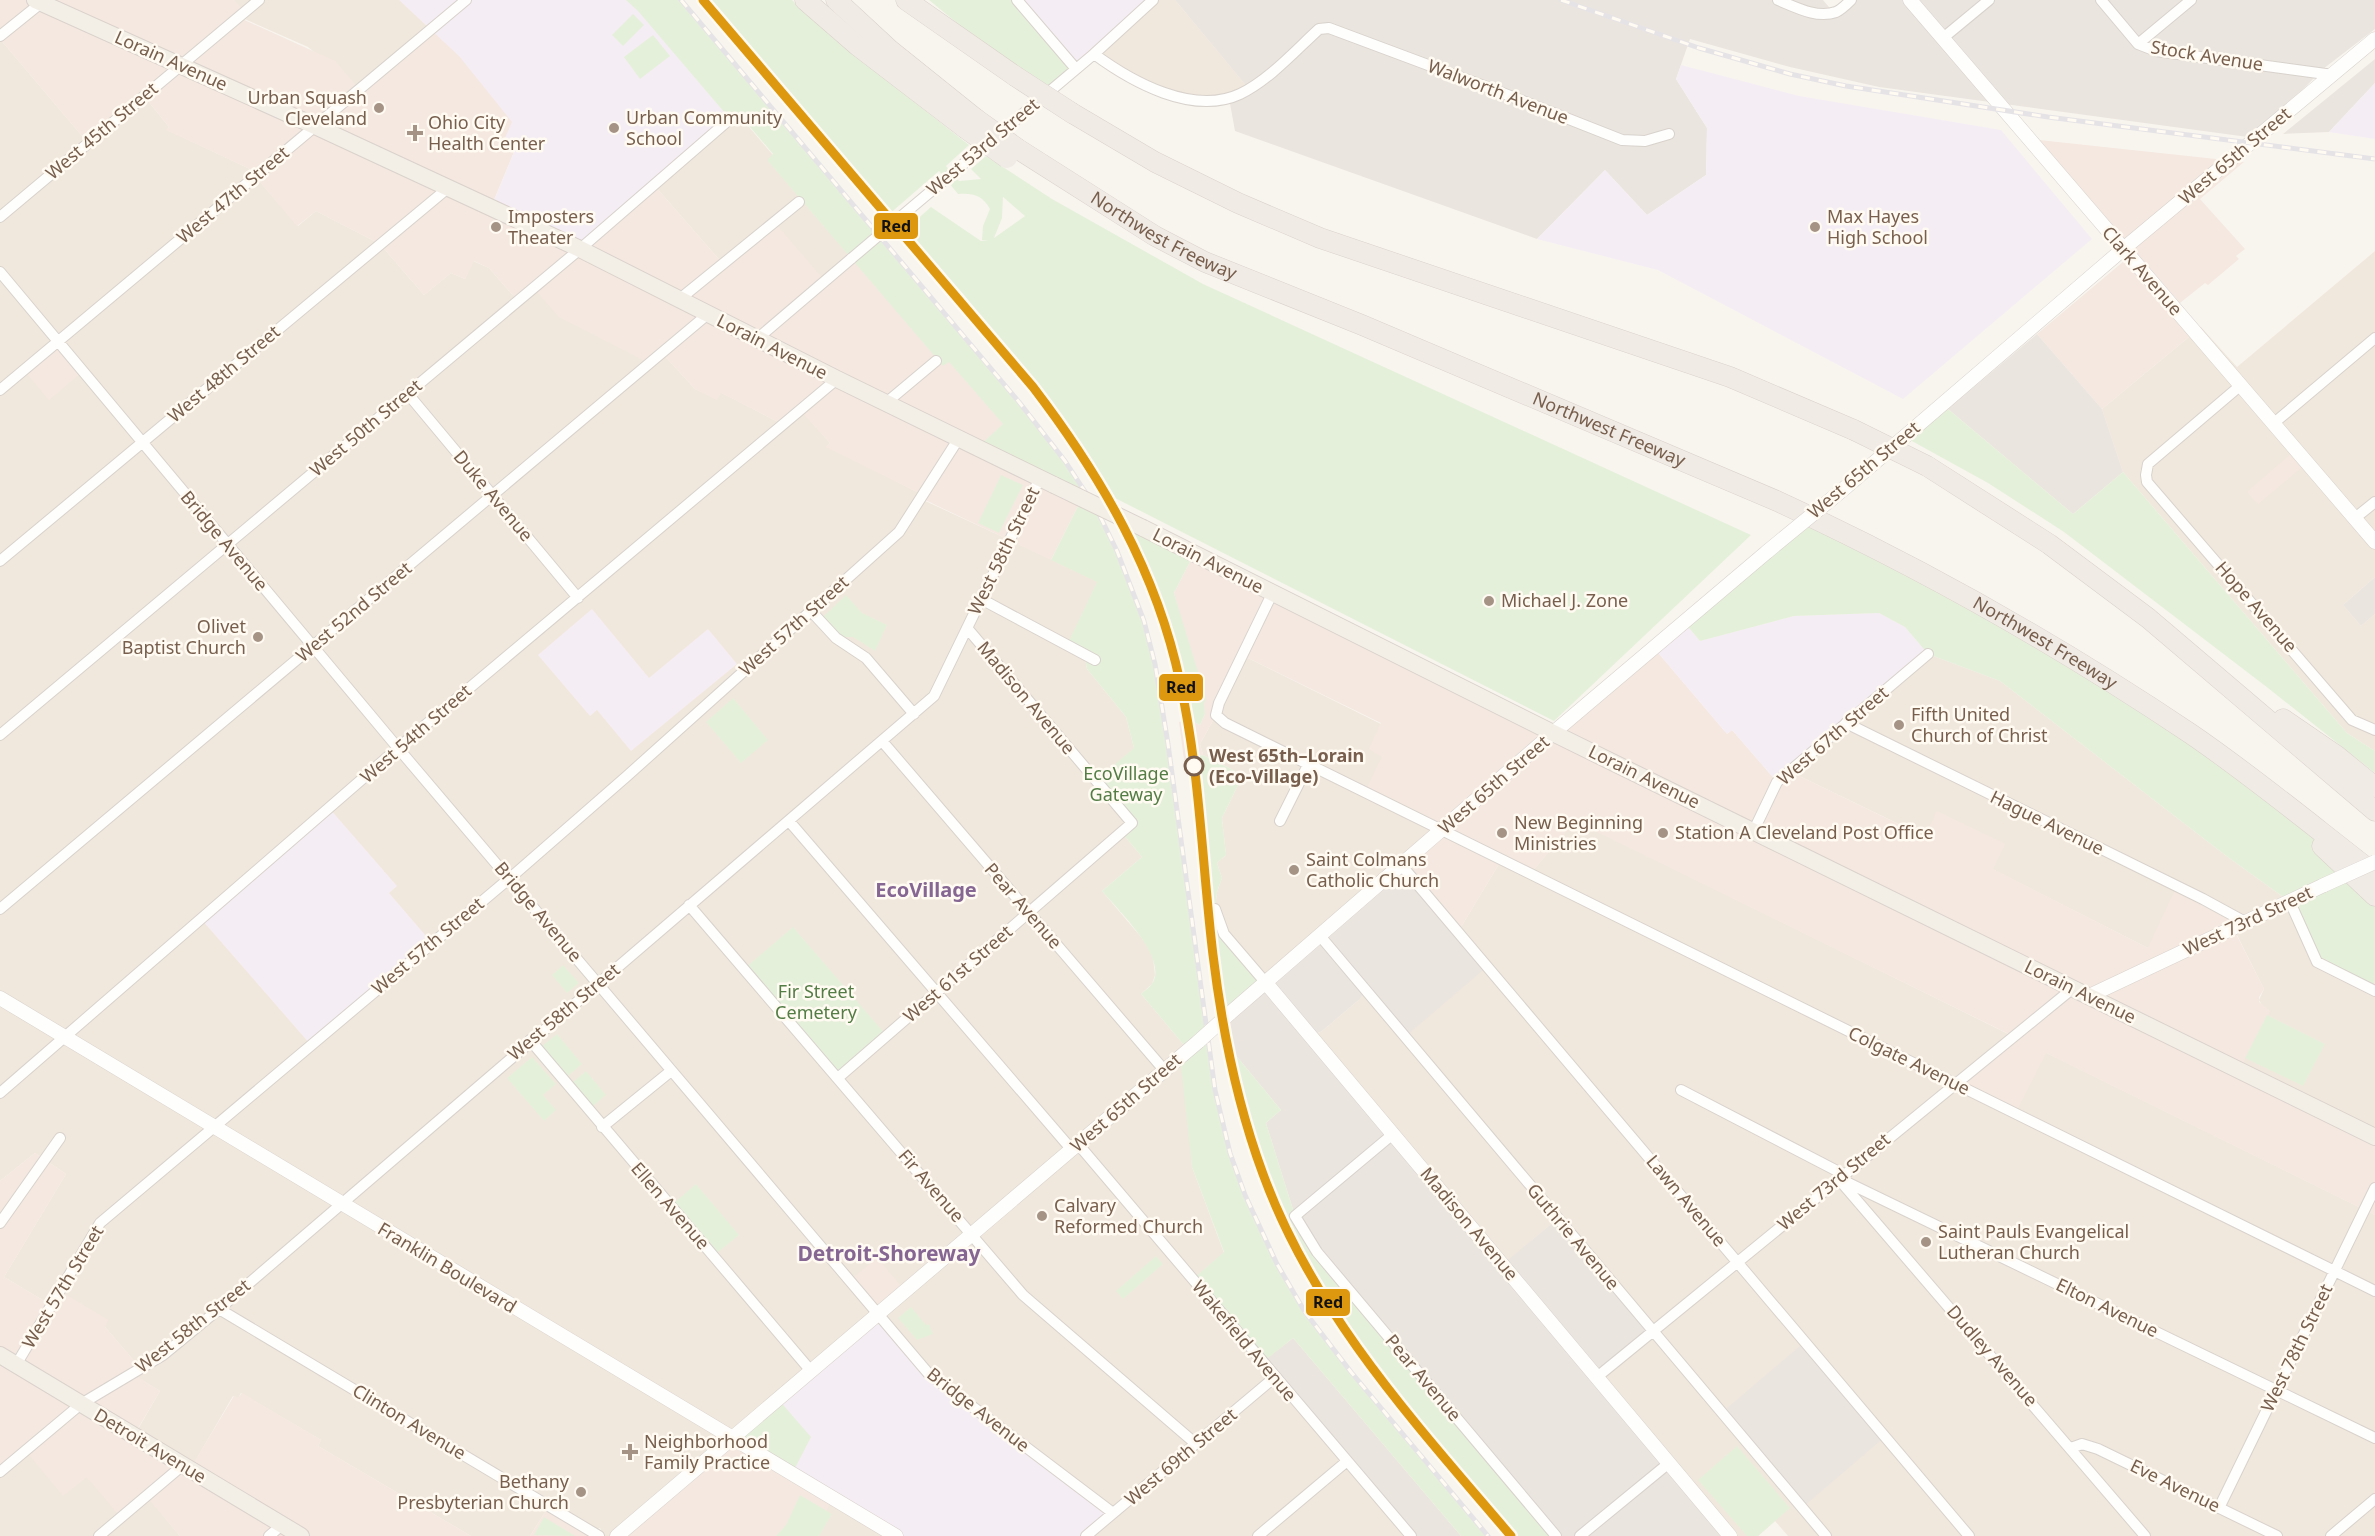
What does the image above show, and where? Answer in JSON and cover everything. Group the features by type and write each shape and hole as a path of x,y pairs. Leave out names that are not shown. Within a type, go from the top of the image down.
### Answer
{"highway":[{"path":"805,0 884,67 970,124"},
{"name":"Northwest Freeway","path":"836,0 970,124 1012,153 1155,236 1205,261 1766,496 1843,532 1966,597 2109,681 2192,735 2375,874"},
{"path":"906,0 1072,113 1155,162 1238,202 1320,237 1730,377 1854,430 1927,466 2049,544 2148,618 2375,811"},
{"path":"929,0 976,39 1012,74"},
{"path":"2190,653 2337,756 2375,787"},
{"path":"2265,789 2375,896"}],"main road":[{"name":"Lorain Avenue","path":"40,1 315,126 681,298 837,380 887,402 1143,528 1553,733 2375,1137"},
{"name":"Detroit Avenue","path":"0,1355 183,1465 275,1531 301,1536"}],"street":[{"name":"West 45th Street","path":"0,217 259,0"},
{"name":"West 47th Street","path":"0,390 466,0"},
{"path":"1017,0 1076,69"},
{"name":"West 53rd Street","path":"757,339 1094,54 1153,0"},
{"path":"1778,0 1807,12 1822,14 1837,12 1851,0"},
{"name":"Clark Avenue","path":"1910,0 2122,250 2375,542"},
{"path":"1942,38 1989,0"},
{"name":"Stock Avenue","path":"2102,0 2138,44 2156,51 2333,75"},
{"path":"2138,44 2191,0"},
{"path":"0,36 40,1"},
{"name":"Walworth Avenue","path":"1094,54 1116,70 1157,89 1197,101 1213,101 1242,93 1263,79 1319,29 1329,28 1622,140 1645,141 1669,134"},
{"name":"West 65th Street","path":"616,1536 1165,1071 1553,733 1846,487 2122,250 2375,39"},
{"name":"West 50th Street","path":"0,735 580,249 730,119"},
{"name":"West 48th Street","path":"0,561 448,188"},
{"path":"681,298 799,202"},
{"name":"Bridge Avenue","path":"0,272 398,748 928,1373 1113,1513"},
{"name":"West 52nd Street","path":"0,909 708,314"},
{"path":"2274,423 2375,338"},
{"path":"887,402 936,361"},
{"name":"West 54th Street","path":"0,1093 398,748 837,380"},
{"name":"Hope Avenue","path":"2241,385 2148,464 2147,482 2352,720 2375,730"},
{"name":"Duke Avenue","path":"408,394 578,598"},
{"name":"West 57th Street","path":"16,1365 100,1223 627,776 899,532 959,438"},
{"name":"West 58th Street","path":"0,1472 81,1404 163,1355 219,1309 934,696 981,599 1047,481"},
{"path":"2355,519 2375,502"},
{"path":"1272,594 1219,703 1216,715 1225,723 1443,830"},
{"path":"981,599 1095,660"},
{"path":"811,611 836,638 866,658 914,714"},
{"name":"Madison Avenue","path":"967,628 1132,823"},
{"name":"West 67th Street","path":"1754,831 1777,782 1928,654"},
{"name":"Hague Avenue","path":"1846,723 2203,898 2247,923"},
{"name":"Pear Avenue","path":"882,741 1165,1071"},
{"path":"1280,821 1309,763"},
{"name":"Wakefield Avenue","path":"789,820 1411,1536"},
{"name":"West 61st Street","path":"838,1077 1132,823"},
{"name":"Colgate Avenue","path":"1443,830 2375,1291"},
{"name":"West 73rd Street","path":"2089,996 2375,862"},
{"name":"Lawn Avenue","path":"1402,866 1969,1536"},
{"path":"2290,902 2317,962 2375,991"},
{"name":"Fir Avenue","path":"689,905 1023,1294 1196,1444"},
{"name":"Madison Avenue","path":"1215,909 1224,934 1730,1536"},
{"name":"Guthrie Avenue","path":"1321,937 1826,1536"},
{"name":"West 73rd Street","path":"1597,1377 2072,988"},
{"name":"Franklin Boulevard","path":"0,998 896,1536"},
{"name":"Ellen Avenue","path":"530,1040 811,1371"},
{"path":"602,1127 671,1071"},
{"name":"Elton Avenue","path":"1681,1090 1840,1176 2375,1438"},
{"name":"Pear Avenue","path":"1393,1134 1295,1216 1317,1252 1556,1536"},
{"path":"0,1223 60,1138"},
{"name":"Dudley Avenue","path":"1840,1176 2145,1536"},
{"name":"West 78th Street","path":"2218,1508 2375,1188"},
{"name":"Clinton Avenue","path":"219,1309 599,1536"},
{"name":"West 69th Street","path":"1086,1536 1275,1377"},
{"name":"Eve Avenue","path":"2071,1448 2082,1444 2098,1449 2277,1536"},
{"path":"1258,1536 1346,1462"},
{"path":"1580,1536 1669,1463"},
{"path":"99,1536 183,1465"},
{"path":"2331,1536 2375,1499"}],"shaded area":[{"path":"0,0 234,0 245,12 240,18 335,61 360,90 437,26 519,125 514,152 491,207 654,185 723,264 774,222 825,281 852,258 943,365 949,361 1004,424 978,447 1082,498 1051,560 921,498 923,495 826,447 830,443 801,411 784,425 721,393 717,400 695,389 662,353 649,363 559,317 534,288 518,301 489,268 474,261 465,279 451,273 424,295 380,244 316,211 297,226 248,168 166,130 169,127 144,96 88,143 0,39"},
{"path":"234,0 475,0 360,90 308,47 240,17"},
{"name":"Urban Community School","path":"399,0 630,0 730,119 580,249 491,208 514,152 504,140 512,122 459,56"},
{"path":"1017,0 1153,0 1076,69"},
{"path":"1153,0 1175,0 1249,89 1229,98 1173,95 1094,54"},
{"path":"1175,0 1823,0 1834,13 1851,0 2375,0 2375,29 2323,69 2255,138 1879,87 1790,67 1690,39 1676,79 1707,128 1706,175 1647,215 1605,170 1537,239 1235,131 1229,98 1248,88"},
{"path":"0,39 88,143 144,96 169,127 167,130 248,168 298,226 316,211 380,244 424,295 451,273 465,279 473,261 489,268 518,301 534,287 662,353 695,389 717,399 720,392 784,425 801,410 830,443 827,446 923,495 921,499 1098,581 1068,645 1084,653 1087,669 1126,717 1134,748 1132,823 1122,833 1142,857 1102,891 1146,943 1153,958 1155,975 1152,984 1141,994 1188,1050 1192,1167 1224,1253 1411,1536 605,1536 600,1528 591,1531 549,1506 530,1536 471,1536 318,1446 321,1440 241,1393 238,1399 233,1396 190,1470 134,1436 160,1391 132,1374 141,1369 105,1327 51,1305 4,1277 66,1174 35,1153 0,1181"},
{"path":"2375,59 2375,83 2329,132 2283,134"},
{"name":"Max Hayes High School","path":"1681,65 1799,96 2001,130 2092,239 1903,399 1658,270 1537,239 1605,170 1647,215 1706,175 1707,128 1676,79"},
{"path":"2375,83 2375,139 2329,132"},
{"path":"737,113 773,155 768,160 852,258 825,281 723,264 654,185"},
{"path":"2039,140 2244,162 2200,199 2245,249 2236,256 2239,259 2208,285 2205,283 2180,303"},
{"path":"2375,251 2375,577 2343,605 2361,626 2375,614 2375,751 2347,733 2123,472 2102,409 2201,327 2237,367"},
{"path":"2124,261 2190,336 2102,409 2037,334"},
{"path":"2037,334 2102,409 2123,472 2073,514 1948,409"},
{"path":"59,341 83,371 49,400 24,370"},
{"path":"2291,454 2302,467 2258,504 2247,492"},
{"path":"1194,554 1553,733 1654,648 1727,734 1732,730 1777,782 1789,771 1925,837 1937,811 2005,844 1993,869 2148,948 2177,886 2247,923 2234,930 2264,989 2259,1002 2270,1011 2239,1071 2375,1137 2375,1215 2046,1053 2015,1114 1954,1084 2013,1036 1575,821 1531,873 1502,859 1458,932 1402,866 1443,830 1365,792 1382,757 1369,749 1381,723 1242,655 1216,715 1200,744 1203,755 1184,760 1179,722 1188,719 1200,725 1205,714 1174,593"},
{"path":"2375,577 2375,614 2361,626 2343,605"},
{"path":"592,609 649,678 708,629 737,664 631,751 597,710 590,716 538,655"},
{"path":"1879,613 1905,627 1928,654 1777,782 1732,730 1727,734 1654,648 1684,622 1700,641 1794,616"},
{"path":"1928,654 2000,681 2225,855 2290,902 2375,991 2375,1137 2239,1071 2263,1007 2259,1000 2264,989 2234,929 2148,948 1996,871 1789,771"},
{"path":"1242,655 1381,724 1382,756 1443,830 1266,983 1224,934 1215,909 1222,878 1217,863 1226,855 1222,818 1243,775 1203,755 1200,744 1216,715"},
{"path":"330,809 397,886 389,893 432,943 310,1044 202,920"},
{"path":"1575,820 2375,1215 2375,1536 1788,1536 1775,1521 1758,1536 1730,1536 1597,1377 1557,1219 1503,1265 1311,1037 1322,1031 1360,999 1366,990 1458,932 1502,859 1531,873"},
{"path":"1402,866 1487,967 1405,1037 1366,991 1360,999 1322,1031 1312,1036 1503,1264 1557,1219 1653,1332 1597,1376 1730,1536 1556,1536 1317,1252 1295,1216 1266,1123 1281,1110 1229,1047 1229,1014"},
{"path":"35,1153 66,1174 4,1277 51,1305 60,1291 108,1320 105,1327 141,1369 133,1374 160,1391 134,1435 190,1469 234,1396 238,1398 242,1393 321,1440 318,1446 471,1536 180,1536 147,1497 121,1518 87,1477 63,1496 26,1451 0,1472 0,1181"},
{"path":"877,1258 906,1292 879,1315 851,1280"},
{"path":"879,1315 928,1373 1113,1513 1086,1536 896,1536 792,1474 778,1399"},
{"path":"1293,1338 1461,1536 1411,1536 1263,1362"},
{"path":"1802,1344 1885,1437 1802,1508 1721,1413"},
{"path":"732,1438 833,1499 811,1536 617,1536"},
{"path":"26,1451 87,1477 147,1496 180,1536 0,1536 0,1472"},
{"path":"549,1506 589,1536 530,1536"}],"green space":[{"name":"EcoVillage Gateway","path":"626,0 681,0 1019,402 1065,461 1097,510 1117,551 1144,621 1155,664 1215,1090 1229,1153 1245,1195 1277,1264 1305,1312 1351,1372 1488,1536 1461,1536 1293,1338 1263,1362 1193,1279 1224,1252 1192,1167 1180,1057 1188,1050 1141,994 1151,985 1155,975 1154,962 1140,935 1102,891 1142,857 1122,833 1132,824 1096,780 1134,748 1126,717 1087,669 1084,653 1067,645 1097,582 1051,560 1082,498 978,447 1003,424 949,362 943,366 767,160 773,154 738,113 730,119"},
{"path":"703,0 792,0 834,39 969,145 946,166 959,181 981,179 971,169 986,156 1052,199 1203,284 1751,535 1554,721 1115,498 964,295 906,229 931,207 981,241 988,240 982,240 983,226 990,209 987,204 977,196 958,194 939,171 887,216","holes":["1003,197 1025,216 994,238 1002,218"]},
{"path":"929,0 1017,0 1076,69 1044,95"},
{"path":"633,14 644,25 623,46 612,35"},
{"path":"653,35 670,56 640,79 624,57"},
{"path":"1948,409 2073,514 2123,472 2347,733 2375,751 2375,773 2064,532 1988,483 1910,440"},
{"path":"1001,475 1023,485 999,533 978,523"},
{"path":"1810,516 1966,597 2265,789 2375,896 2375,991 2317,962 2290,902 2225,855 2000,681 1928,654 1905,627 1879,613 1794,616 1700,641 1684,622"},
{"path":"1120,518 1194,554 1174,593 1206,698 1205,714 1200,725 1188,719 1161,616 1132,542"},
{"path":"846,595 862,613 887,625 875,651 853,637 842,637 823,617"},
{"path":"733,698 768,740 741,763 706,722"},
{"path":"1203,755 1243,775 1222,818 1226,855 1217,863 1222,878 1215,909 1219,922 1266,983 1224,1019 1210,925 1193,757"},
{"name":"Fir Street Cemetery","path":"793,927 887,1036 839,1077 745,968"},
{"path":"563,965 579,983 567,993 552,975"},
{"path":"2267,1015 2325,1044 2303,1086 2245,1058"},
{"path":"557,1034 582,1064 568,1076 542,1046"},
{"path":"1229,1047 1281,1110 1266,1123 1295,1216 1317,1252 1556,1536 1511,1536 1384,1384 1327,1304 1302,1261 1271,1196 1250,1133"},
{"path":"532,1057 556,1084 543,1095 556,1110 544,1121 507,1078"},
{"path":"586,1071 606,1095 593,1106 573,1082"},
{"path":"696,1184 739,1235 717,1253 674,1203"},
{"path":"1156,1256 1163,1264 1123,1299 1116,1291"},
{"path":"911,1307 926,1325 929,1324 933,1334 917,1340 898,1318"},
{"path":"778,1399 811,1437 792,1474 732,1438"},
{"path":"1737,1446 1790,1508 1758,1536 1747,1536 1698,1480"},
{"path":"800,1495 832,1514 819,1536 776,1536 786,1525"},
{"path":"544,1517 572,1534 575,1536 534,1535"}],"railway":[{"path":"681,0 1019,402 1065,461 1097,510 1117,551 1144,621 1155,664 1215,1090 1230,1153 1245,1195 1277,1264 1305,1312 1351,1372 1488,1536"},
{"path":"1561,0 1699,48 1790,74 1846,86 2048,117 2375,159"}],"transit line":[{"name":"Red","path":"703,0 1033,387 1081,455 1123,527 1157,602 1180,682 1192,750 1209,921 1221,1011 1245,1121 1263,1174 1284,1225 1339,1321 1370,1366 1404,1409 1511,1536"}],"place":[{"name":"Urban Squash Cleveland","path":"379,108"},
{"name":"Urban Community School","path":"614,128"},
{"name":"Ohio City Health Center","path":"415,133"},
{"name":"Imposters Theater","path":"496,227"},
{"name":"Max Hayes High School","path":"1815,227"},
{"name":"Michael J. Zone","path":"1489,601"},
{"name":"Olivet Baptist Church","path":"258,637"},
{"name":"Fifth United Church of Christ","path":"1899,725"},
{"name":"West 65th–Lorain (Eco-Village)","path":"1194,766"},
{"name":"New Beginning Ministries","path":"1502,833"},
{"name":"Station A Cleveland Post Office","path":"1663,833"},
{"name":"Saint Colmans Catholic Church","path":"1294,870"},
{"name":"Calvary Reformed Church","path":"1042,1216"},
{"name":"Saint Pauls Evangelical Lutheran Church","path":"1926,1242"},
{"name":"Neighborhood Family Practice","path":"630,1452"},
{"name":"Bethany Presbyterian Church","path":"581,1492"}],"district":[{"name":"EcoVillage","path":"926,890"},
{"name":"Detroit-Shoreway","path":"889,1254"}]}
